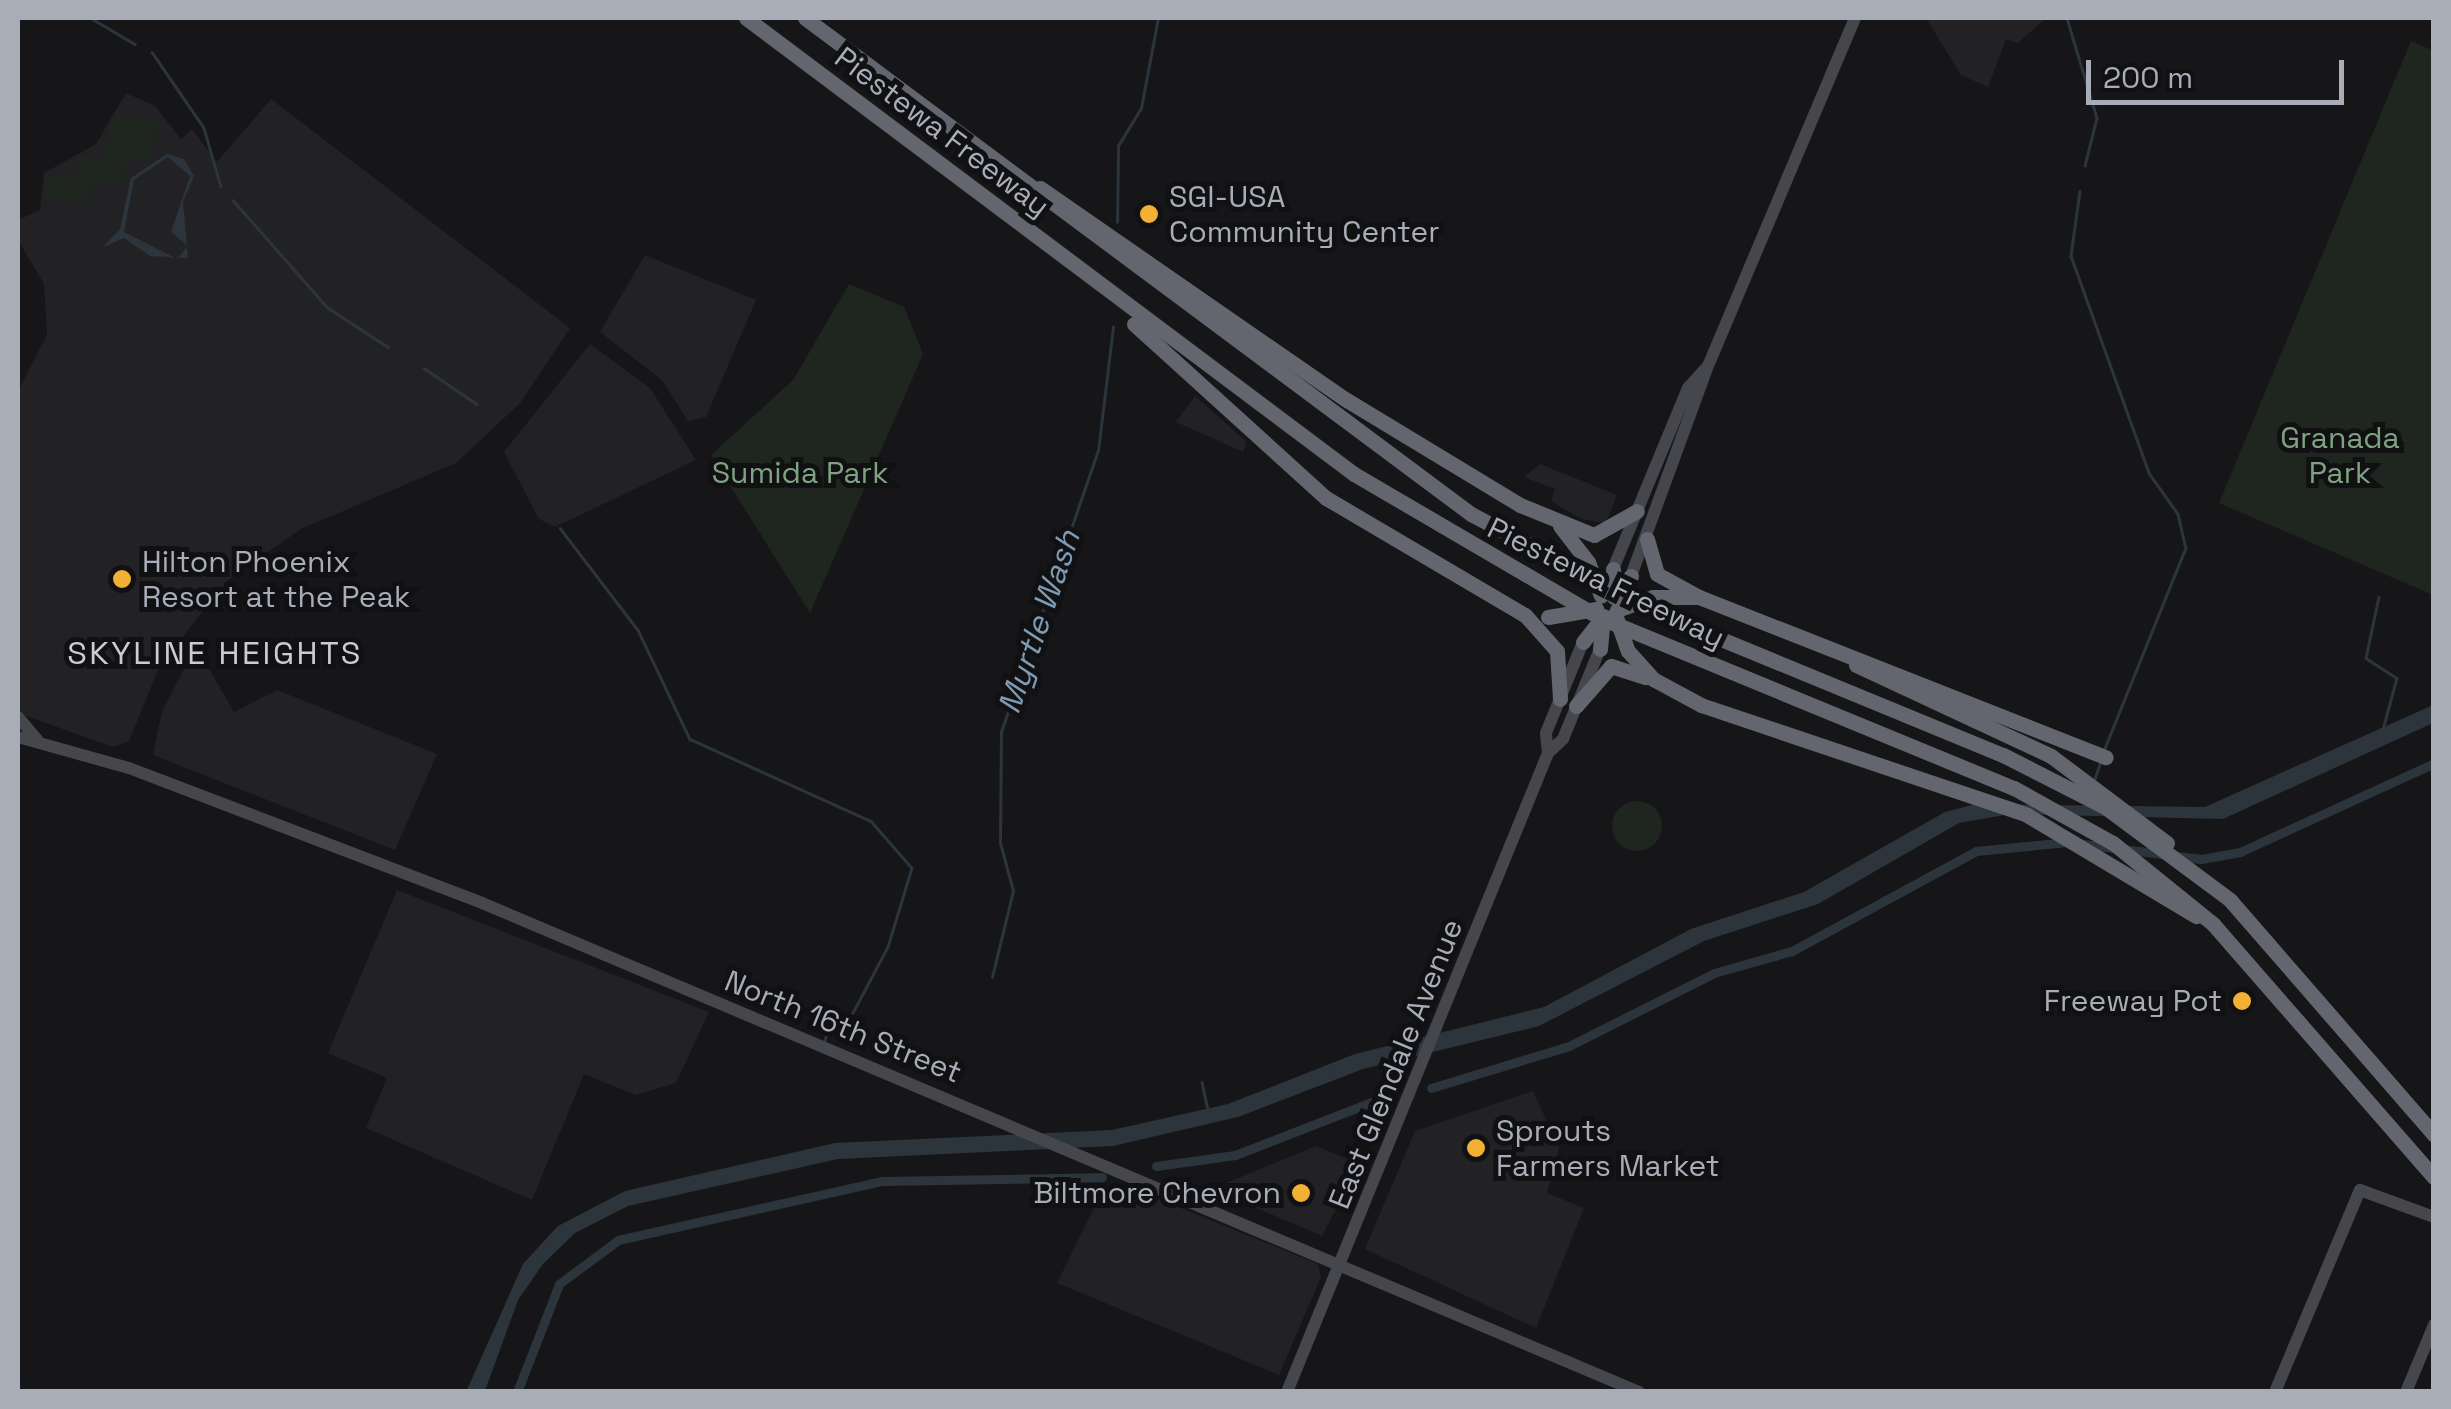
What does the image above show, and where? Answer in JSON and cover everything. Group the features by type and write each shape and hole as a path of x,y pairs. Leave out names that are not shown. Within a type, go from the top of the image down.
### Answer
{"highway":[{"name":"Piestewa Freeway","path":"746,18 1238,390 1456,539 1646,639 2014,788 2166,889 2213,924 2434,1177"},
{"name":"Piestewa Freeway","path":"805,18 1372,448 1526,546 1674,620 2053,778 2187,864 2218,888 2434,1135"},
{"path":"1014,179 1046,190 1372,416 1560,526 1603,533 1637,511"},
{"path":"1002,211 1326,498 1526,616 1557,650 1560,699"},
{"path":"1560,526 1588,562 1628,650 1654,679"},
{"path":"1646,539 1657,574 1699,597 2106,757"},
{"path":"1600,649 1613,570"},
{"path":"1583,642 1631,576"},
{"path":"1526,616 1548,617 1653,597 1699,597"},
{"path":"1842,656 2075,770 2187,864"},
{"path":"1576,706 1611,666 1654,679 1796,740 1983,797 2085,844 2166,889"}],"main road":[{"path":"1631,576 1708,366 1855,18"},
{"path":"1613,570 1688,388 1708,366"},
{"name":"East Glendale Avenue","path":"1548,753 1560,699 1583,642"},
{"name":"East Glendale Avenue","path":"1287,1392 1548,753 1576,706 1600,649"},
{"path":"18,718 37,740"},
{"name":"North 16th Street","path":"18,737 37,740 453,892 1155,1184 1639,1392"},
{"path":"2275,1392 2360,1190 2434,1218"},
{"path":"2406,1392 2434,1325"}],"shaded area":[{"path":"1926,18 2046,18 2018,43 2006,39 1988,87 1961,75"},
{"path":"126,93 155,106 181,139 192,129 217,162 271,99 570,328 520,403 456,463 301,529 228,580 160,665 129,741 113,747 18,713 18,391 47,335 44,284 18,240 18,220 40,210 44,173 96,144"},
{"path":"167,154 184,159 194,176 183,202 187,245 171,232 190,176 168,157 134,180 124,232 174,257 150,256 124,238 102,248 120,229 131,178"},
{"path":"645,255 756,300 706,417 688,421 662,380 600,332"},
{"path":"590,344 650,388 696,460 555,527 539,519 504,452"},
{"path":"1195,396 1247,442 1243,452 1176,422"},
{"path":"1540,464 1617,495 1606,523 1581,519 1551,501 1555,489 1524,477"},
{"path":"196,646 234,712 277,690 437,754 395,850 153,755 162,711"},
{"path":"2433,705 2433,723 2223,819 2010,814 1959,823 1818,904 1704,941 1539,1026 1363,1069 1238,1117 1113,1146 838,1159 628,1206 575,1233 543,1264 518,1300 485,1391 466,1392 523,1264 558,1226 625,1191 835,1143 1112,1130 1228,1104 1355,1054 1544,1007 1691,929 1804,892 1945,812 1976,804 2205,807"},
{"path":"397,890 709,1012 676,1083 636,1095 584,1074 532,1200 366,1128 387,1078 328,1053"},
{"path":"1533,1091 1559,1148 1547,1193 1584,1208 1536,1328 1365,1249 1415,1131"},
{"path":"1316,1146 1360,1164 1322,1236 1212,1189"},
{"path":"1137,1190 1318,1264 1321,1277 1279,1375 1057,1283 1100,1196"}],"green space":[{"name":"Granada Park","path":"2411,41 2434,51 2433,595 2219,503"},
{"path":"115,115 161,120 148,160 125,162 122,185 93,182 90,204 44,198 46,176 75,179 78,156 101,158"},
{"name":"Sumida Park","path":"849,284 904,307 923,354 810,613 711,455 793,380"},
{"path":"1627,802 1647,802 1661,816 1661,836 1647,850 1627,850 1613,836 1613,816"}],"waterway":[{"path":"91,18 135,44"},
{"name":"Myrtle Wash","path":"1117,222 1118,146 1141,108 1158,18"},
{"path":"2067,18 2097,118 2085,166"},
{"path":"152,52 204,128 221,187"},
{"path":"2080,191 2071,256 2149,473 2178,514 2186,548 2105,748"},
{"path":"233,200 327,307 388,347"},
{"name":"Myrtle Wash","path":"992,977 1013,891 1000,843 1001,732 1098,451 1113,327"},
{"path":"424,368 477,404"},
{"path":"560,528 638,630 690,739 871,821 912,868 888,947 842,1034 828,1032 824,1043"},
{"path":"2379,597 2366,658 2397,678 2383,730"},
{"path":"2094,781 2101,760"},
{"path":"2083,844 2201,859 2240,852 2434,763"},
{"path":"1431,1088 1569,1046 1714,973 1792,951 1976,851 2067,842"},
{"path":"1202,1082 1208,1110"},
{"path":"1156,1166 1235,1155 1392,1094"},
{"path":"517,1392 559,1284 618,1240 883,1181 1102,1177"}],"place":[{"name":"SGI-USA Community Center","path":"1149,214"},
{"name":"Hilton Phoenix Resort at the Peak","path":"122,579"},
{"name":"Freeway Pot","path":"2242,1001"},
{"name":"Sprouts Farmers Market","path":"1476,1148"},
{"name":"Biltmore Chevron","path":"1301,1193"}],"district":[{"name":"SKYLINE HEIGHTS","path":"215,653"}]}
